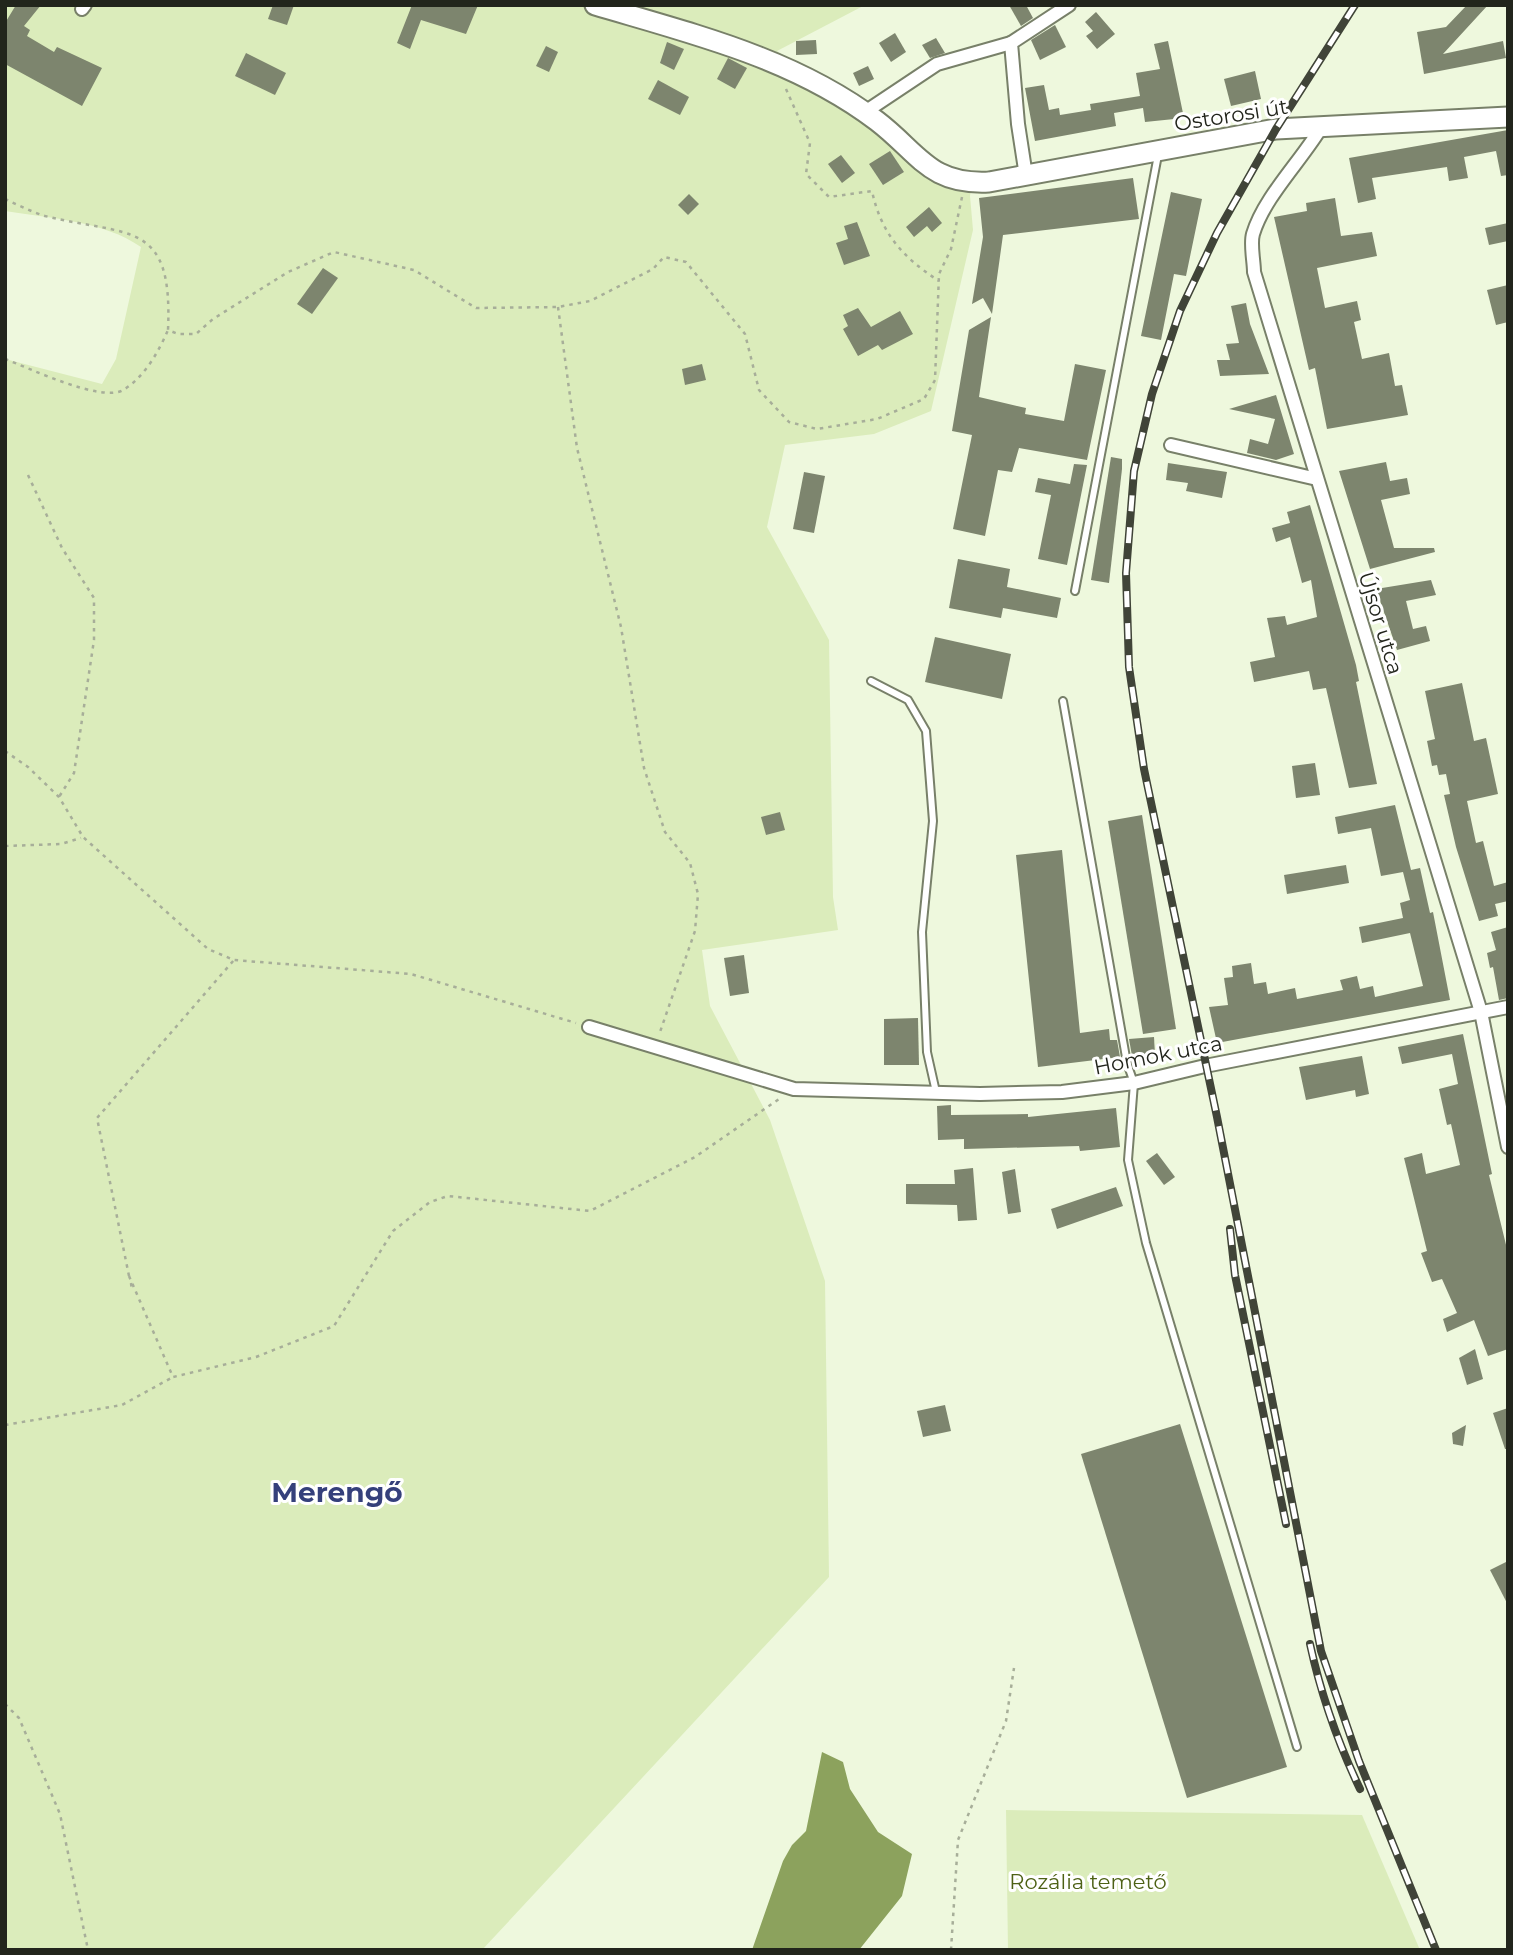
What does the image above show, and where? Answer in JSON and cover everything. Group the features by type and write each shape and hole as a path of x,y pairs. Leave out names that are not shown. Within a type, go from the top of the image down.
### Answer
{"main road":[{"path":"595,5 693,34 772,62 834,92 865,113 922,162 948,179 965,183"},
{"name":"Ostorosi út","path":"965,183 1026,176 1276,129 1508,117"}],"street":[{"path":"865,113 937,64 1011,43 1069,5"},
{"path":"1011,43 1018,124 1026,176"},
{"name":"Újsor utca","path":"1322,126 1307,152 1275,194 1253,235 1254,272 1481,1012 1508,1147"},
{"path":"1171,445 1317,479"},
{"name":"Homok utca","path":"589,1027 794,1089 936,1094 1062,1092 1134,1083 1205,1066 1508,1007"}],"lane":[{"path":"1074,591 1159,150"},
{"path":"870,681 908,700 926,731 933,821 922,932 927,1052 936,1094"},
{"path":"1063,701 1127,1063 1134,1083 1128,1160 1146,1243 1297,1747"}],"path":[{"path":"772,62 810,144 806,174 829,197 872,191 878,218 909,262 939,281"},
{"path":"168,330 178,334 196,334 213,318 288,272 334,252 414,270 476,308 558,307 590,301 653,269 664,257 686,262 745,334 760,390 789,422 817,429 877,419 924,399 934,380 939,281 951,249 965,183"},
{"path":"5,200 44,215 119,229 147,242 161,260 169,298 168,330 156,357 123,391 102,394 5,359"},
{"path":"558,307 577,448 621,627 644,768 665,832 690,863 698,894 695,931 654,1047"},
{"path":"28,475 62,548 94,598 94,640 74,773 60,797"},
{"path":"5,751 28,767 60,797 83,837 208,949 234,960 411,974 589,1027"},
{"path":"5,846 61,844 83,837"},
{"path":"132,1291 97,1118 234,960"},
{"path":"5,1425 122,1405 173,1377 256,1357 334,1326 394,1231 430,1202 448,1196 590,1211 695,1157 794,1089"},
{"path":"129,1276 173,1377"},
{"path":"951,1950 958,1840 1006,1721 1014,1668"},
{"path":"5,1704 19,1718 60,1814 88,1950"}],"green space":[{"path":"5,5 865,5 777,51 954,172 973,174 970,196 973,230 931,411 874,434 785,445 767,527 829,640 833,897 838,930 702,950 710,1006 770,1120 825,1281 829,1577 482,1950 5,1950 5,359 102,384 116,359 141,247 110,231 93,226 5,211"},
{"name":"Rozália temető","path":"1006,1810 1362,1815 1420,1950 1008,1950"}],"shaded area":[{"path":"822,1752 843,1762 850,1789 878,1832 912,1854 902,1896 859,1950 752,1950 783,1861 792,1845 806,1831"}],"building":[{"path":"16,5 41,5 24,26 30,30 27,36 54,52 57,47 102,68 82,106 5,64 5,23"},
{"path":"273,5 294,5 287,25 268,19"},
{"path":"412,5 478,5 466,34 421,20 410,49 397,43"},
{"path":"1009,5 1026,5 1033,18 1021,26"},
{"path":"1467,5 1488,5 1443,54 1503,41 1506,58 1424,74 1417,32 1446,27"},
{"path":"1096,12 1115,34 1097,49 1086,36 1093,31 1085,22"},
{"path":"1055,25 1066,47 1040,60 1031,40"},
{"path":"895,33 906,52 891,62 879,43"},
{"path":"936,38 945,53 930,58 922,45"},
{"path":"816,40 817,54 796,55 796,41"},
{"path":"1168,41 1184,118 1145,122 1143,108 1114,113 1116,126 1035,141 1025,88 1044,85 1049,110 1059,108 1060,115 1091,110 1090,104 1140,96 1136,73 1160,69 1154,44"},
{"path":"667,42 684,49 674,70 660,63"},
{"path":"546,46 558,52 549,72 536,66"},
{"path":"246,53 286,73 275,95 235,76"},
{"path":"728,58 747,68 735,89 717,79"},
{"path":"868,66 874,79 859,86 853,73"},
{"path":"1255,71 1261,99 1231,106 1224,79"},
{"path":"658,80 689,97 680,115 648,99"},
{"path":"1508,130 1508,175 1501,176 1496,151 1464,157 1468,178 1449,181 1447,167 1372,178 1376,199 1358,203 1349,158"},
{"path":"890,151 904,172 883,185 869,164"},
{"path":"841,155 855,173 842,183 828,164"},
{"path":"1133,178 1139,219 1003,235 992,314 983,298 972,304 983,237 979,198"},
{"path":"1171,192 1202,199 1186,276 1174,274 1161,340 1141,336"},
{"path":"689,194 699,204 688,215 678,205"},
{"path":"1335,198 1341,236 1372,232 1377,256 1317,268 1325,308 1357,301 1361,320 1354,322 1362,359 1389,353 1395,386 1402,385 1408,415 1327,429 1315,368 1309,370 1274,217 1307,211 1306,203"},
{"path":"929,207 942,223 932,232 927,226 914,237 906,227"},
{"path":"857,222 870,256 844,265 836,243 848,239 844,226"},
{"path":"1508,223 1508,241 1489,245 1485,228"},
{"path":"323,268 338,278 312,314 297,304"},
{"path":"1508,285 1508,322 1496,325 1487,290"},
{"path":"1246,303 1250,324 1269,374 1220,376 1217,360 1230,360 1226,344 1239,343 1231,306"},
{"path":"858,308 871,327 900,311 913,334 882,350 878,345 858,356 843,329 848,326 843,315"},
{"path":"991,317 979,397 1026,408 1025,414 1064,421 1075,364 1106,370 1087,460 1019,448 1012,472 998,470 985,536 953,529 972,435 952,431 969,330"},
{"path":"702,364 706,380 685,385 682,369"},
{"path":"1276,395 1294,454 1276,460 1247,453 1250,439 1268,444 1275,419 1229,409"},
{"path":"1111,457 1122,459 1122,469 1109,583 1091,580"},
{"path":"1386,462 1390,481 1407,478 1410,494 1381,500 1394,548 1434,548 1435,552 1370,569 1339,471"},
{"path":"1168,463 1227,472 1222,498 1186,491 1188,483 1166,480"},
{"path":"1074,464 1087,465 1067,565 1038,559 1051,495 1035,492 1038,478 1070,484"},
{"path":"804,472 825,476 814,533 793,529"},
{"path":"1310,505 1356,665 1359,681 1356,682 1377,784 1349,788 1326,688 1313,690 1309,671 1254,682 1250,662 1275,657 1267,618 1285,616 1287,625 1317,617 1311,580 1302,583 1290,537 1276,542 1272,528 1290,523 1287,512"},
{"path":"958,559 1010,569 1007,587 1061,598 1057,618 1003,608 1001,618 949,608"},
{"path":"1431,580 1436,595 1406,601 1413,629 1426,626 1430,641 1397,650 1376,589"},
{"path":"935,637 1011,654 1002,699 925,682"},
{"path":"1462,683 1474,741 1486,738 1498,794 1467,801 1476,843 1483,841 1494,886 1508,882 1508,901 1495,904 1498,916 1479,921 1456,847 1444,795 1450,794 1446,774 1439,775 1437,765 1432,766 1427,741 1435,739 1425,691"},
{"path":"1315,763 1320,795 1296,798 1292,766"},
{"path":"1395,805 1411,870 1420,868 1430,913 1433,912 1450,1000 1217,1043 1209,1007 1228,1005 1224,978 1233,977 1232,966 1251,963 1254,984 1266,982 1268,994 1295,988 1297,999 1343,990 1340,980 1357,976 1360,989 1373,986 1375,997 1423,986 1410,933 1362,943 1359,927 1403,918 1400,903 1410,900 1403,872 1381,876 1371,828 1338,834 1335,817"},
{"path":"780,812 785,830 766,835 761,817"},
{"path":"1142,815 1176,1029 1143,1034 1108,821"},
{"path":"1062,850 1080,1033 1109,1029 1110,1040 1117,1040 1120,1057 1038,1067 1016,855"},
{"path":"1346,865 1349,883 1287,894 1284,875"},
{"path":"1508,927 1508,998 1499,1000 1493,967 1490,968 1487,953 1496,950 1491,932"},
{"path":"744,955 749,993 730,996 724,958"},
{"path":"918,1018 919,1065 884,1065 884,1019"},
{"path":"1463,1034 1492,1174 1489,1175 1508,1253 1508,1349 1488,1356 1474,1320 1447,1332 1443,1319 1457,1313 1442,1279 1432,1282 1421,1253 1427,1251 1404,1158 1422,1153 1426,1174 1460,1165 1451,1124 1447,1125 1439,1089 1458,1084 1452,1054 1402,1064 1398,1047"},
{"path":"1154,1037 1155,1055 1132,1056 1129,1039"},
{"path":"1362,1056 1369,1094 1356,1097 1355,1090 1306,1100 1299,1067"},
{"path":"951,1105 951,1115 1028,1114 1028,1117 1116,1108 1120,1147 1080,1151 1079,1146 964,1149 964,1139 938,1140 937,1106"},
{"path":"1157,1153 1175,1177 1164,1185 1146,1161"},
{"path":"973,1168 977,1220 958,1221 957,1205 906,1204 906,1184 955,1184 954,1170"},
{"path":"1015,1169 1021,1212 1008,1214 1002,1172"},
{"path":"1116,1187 1123,1206 1057,1229 1051,1209"},
{"path":"1475,1349 1483,1379 1467,1385 1459,1358"},
{"path":"945,1405 951,1431 923,1437 917,1411"},
{"path":"1508,1408 1508,1449 1505,1449 1493,1413"},
{"path":"1180,1424 1287,1767 1187,1798 1081,1454"},
{"path":"1466,1425 1463,1446 1453,1444 1452,1433"},
{"path":"1508,1561 1508,1605 1490,1570"}],"railway":[{"path":"1355,5 1276,129 1217,233 1180,311 1152,394 1134,471 1126,573 1129,667 1144,769 1217,1117 1321,1651 1359,1761 1436,1950"},
{"path":"1230,1229 1235,1275 1286,1524"},
{"path":"1310,1644 1331,1718 1360,1789"}],"district":[{"name":"Merengő","path":"337,1492"}]}
